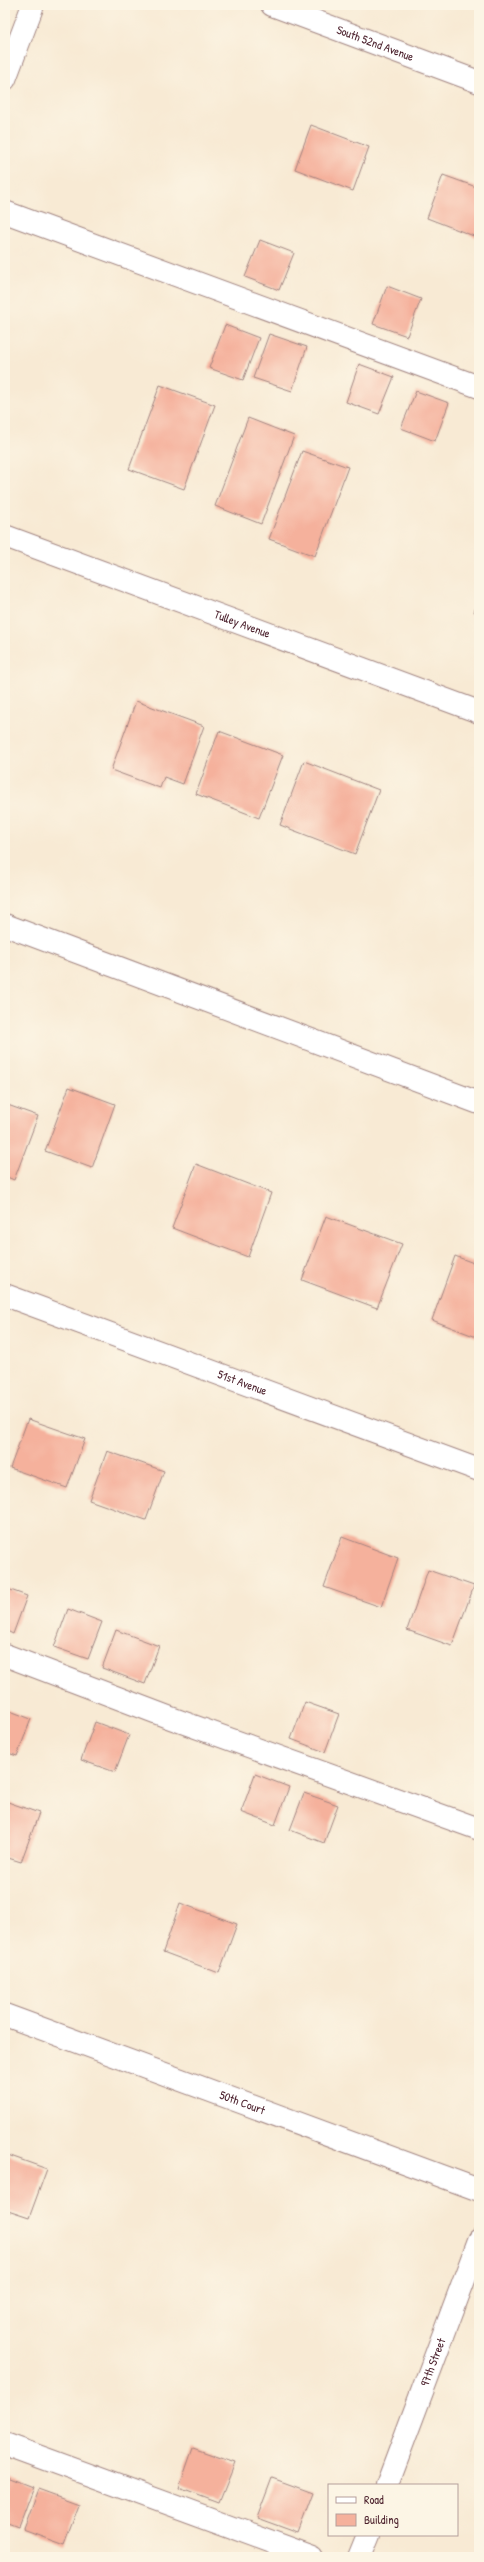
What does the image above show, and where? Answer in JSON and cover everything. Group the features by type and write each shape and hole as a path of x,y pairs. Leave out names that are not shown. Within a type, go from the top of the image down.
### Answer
{"street":[{"path":"5,79 33,5"},
{"name":"South 52nd Avenue","path":"272,5 479,82"},
{"path":"5,212 479,388"},
{"name":"Tulley Avenue","path":"5,536 479,712"},
{"path":"5,925 479,1103"},
{"name":"51st Avenue","path":"5,1295 479,1470"},
{"path":"5,1655 168,1717 479,1830"},
{"name":"50th Court","path":"5,2015 479,2190"},
{"name":"97th Street","path":"387,2484 479,2240"},
{"path":"5,2444 313,2557"},
{"path":"359,2557 368,2536"}],"building":[{"path":"311,125 369,147 353,191 295,169"},
{"path":"443,175 479,188 479,238 427,218"},
{"path":"260,240 294,253 279,290 245,277"},
{"path":"387,286 421,299 407,336 373,324"},
{"path":"225,325 259,338 243,380 209,368"},
{"path":"269,334 307,347 292,391 253,378"},
{"path":"359,364 394,377 379,414 346,402"},
{"path":"160,385 215,405 184,489 129,469"},
{"path":"416,391 449,403 435,441 401,428"},
{"path":"248,418 294,436 261,524 215,506"},
{"path":"302,451 348,467 315,556 269,539"},
{"path":"479,599 479,613 474,612"},
{"path":"136,701 204,726 183,784 164,777 160,788 111,770"},
{"path":"219,731 283,755 259,818 196,794"},
{"path":"304,761 379,790 355,854 280,825"},
{"path":"69,1087 115,1104 92,1168 45,1151"},
{"path":"5,1104 38,1116 14,1180 5,1176"},
{"path":"196,1164 271,1193 248,1257 172,1228"},
{"path":"326,1216 402,1244 377,1308 302,1280"},
{"path":"455,1256 479,1265 479,1338 432,1320"},
{"path":"28,1419 85,1439 67,1488 10,1468"},
{"path":"107,1451 164,1471 146,1520 89,1500"},
{"path":"342,1537 398,1558 381,1607 324,1587"},
{"path":"428,1570 474,1586 452,1646 407,1630"},
{"path":"5,1588 27,1596 13,1634 5,1630"},
{"path":"68,1609 102,1622 88,1659 54,1647"},
{"path":"116,1630 159,1646 145,1684 102,1668"},
{"path":"305,1702 339,1714 325,1752 291,1739"},
{"path":"5,1709 31,1719 17,1756 5,1752"},
{"path":"95,1722 129,1735 115,1772 81,1760"},
{"path":"255,1774 289,1787 275,1825 241,1812"},
{"path":"304,1793 338,1805 324,1843 290,1830"},
{"path":"5,1801 39,1813 21,1862 5,1857"},
{"path":"180,1903 237,1924 219,1973 163,1952"},
{"path":"5,2154 47,2169 29,2218 5,2210"},
{"path":"193,2448 235,2463 219,2503 179,2488"},
{"path":"5,2476 33,2487 18,2527 5,2522"},
{"path":"272,2478 313,2493 298,2533 257,2518"},
{"path":"38,2489 79,2504 64,2544 23,2529"}]}
